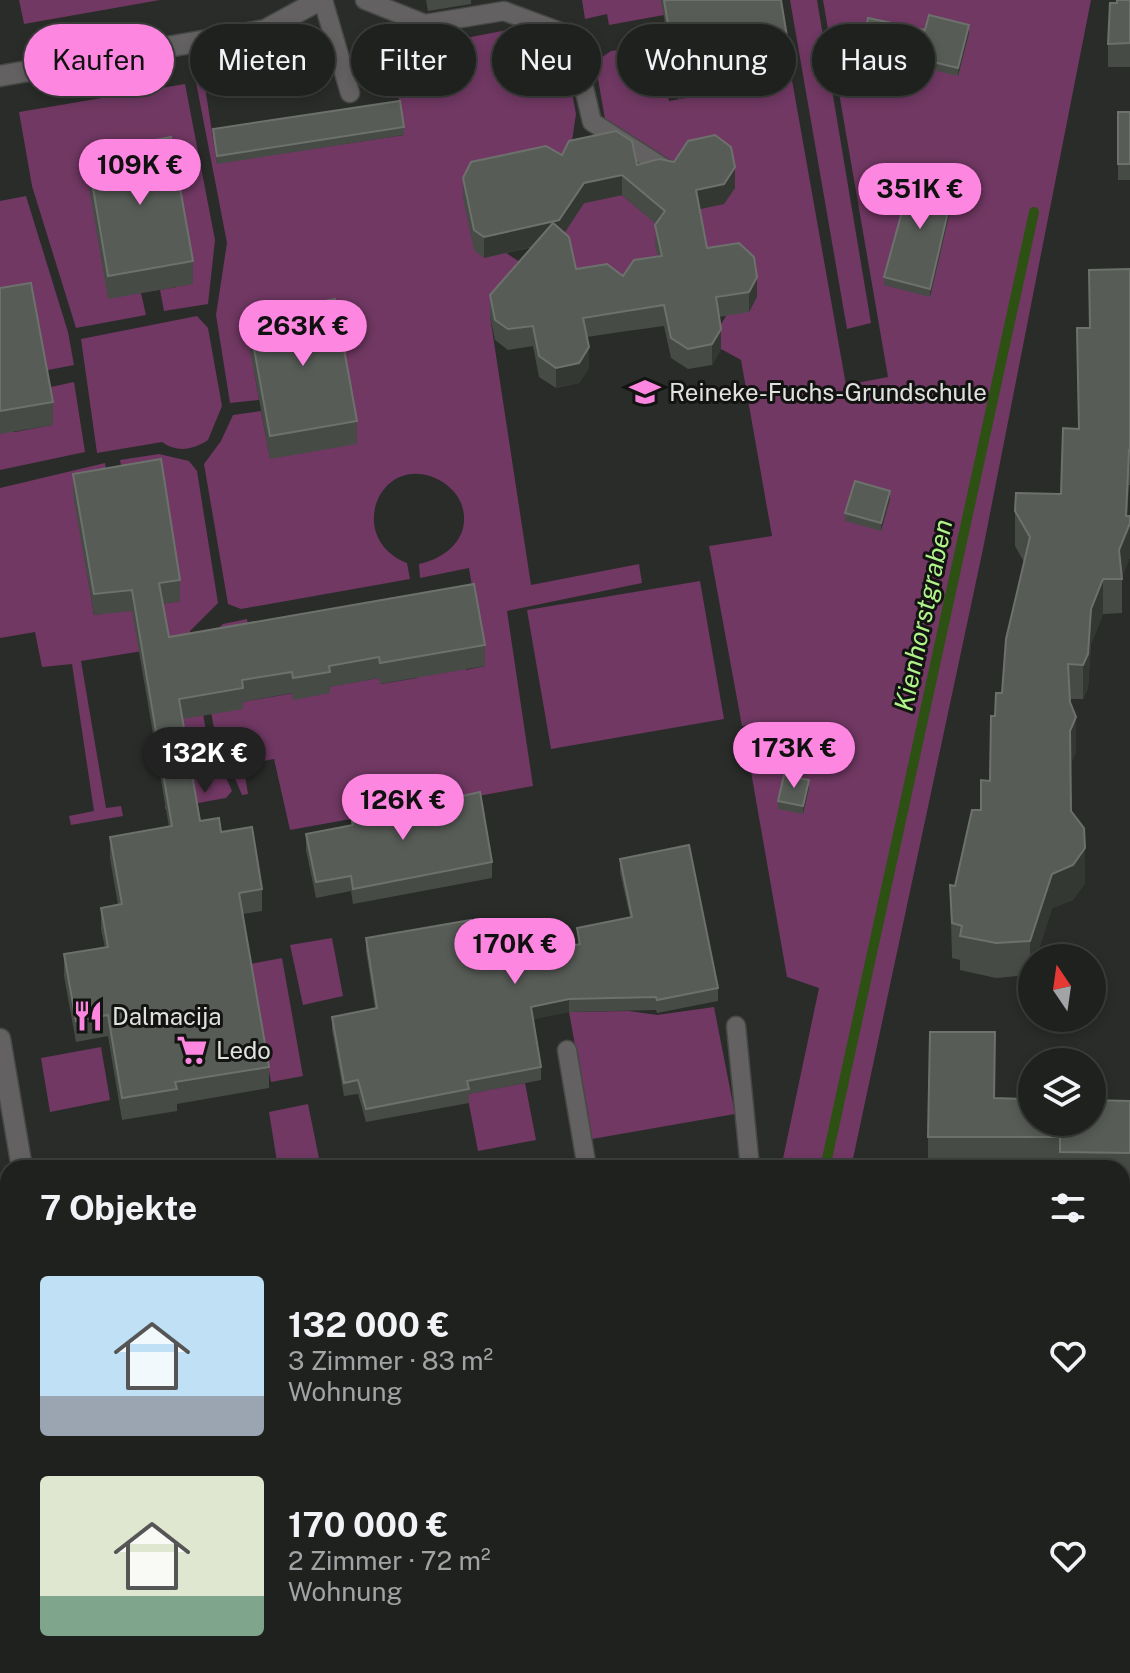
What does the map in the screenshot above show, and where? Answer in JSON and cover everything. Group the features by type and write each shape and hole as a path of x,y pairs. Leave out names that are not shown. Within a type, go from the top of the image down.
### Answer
{"street":[{"path":"0,76 265,30 322,0"},
{"path":"0,1039 21,1160"}],"lane":[{"path":"322,0 350,93"},
{"path":"365,0 425,24 504,11 558,31 574,45 592,122 669,171"},
{"path":"736,1026 749,1160"},
{"path":"567,1050 586,1160"}],"shaded area":[{"path":"19,0 160,0 24,24"},
{"path":"582,0 661,0 664,15 609,25 607,14 585,19"},
{"path":"790,0 817,0 821,24 812,24 812,96 833,96 871,323 847,329 796,24"},
{"path":"823,0 1091,0 983,549 853,1160 783,1160 819,988 787,977 747,749 757,745 752,724 742,726 709,546 772,536 741,360 721,349 718,329 726,316 709,283 684,169 605,119 601,96 601,58 617,50 617,96 668,96 669,101 698,96 795,96 846,385 888,377 840,96 935,96 935,24 827,24"},
{"path":"492,33 492,96 573,96 576,114 569,161 506,253 523,264 490,316 531,585 639,564 642,583 507,611 533,786 290,830 274,759 243,765 248,794 242,795 214,729 200,646 223,624 247,619 251,645 242,702 379,678 381,684 417,678 417,672 465,664 466,670 485,666 469,568 420,578 419,564 448,550 461,535 464,525 459,499 435,478 415,474 398,478 385,488 377,502 374,519 377,536 388,551 407,563 410,579 241,609 228,604 204,464 221,441 233,415 261,411 270,458 357,443 249,339 259,400 230,403 216,315 227,243 199,96 206,96 217,163 404,135 398,96 476,96 476,36"},
{"path":"185,84 215,240 208,304 164,311 160,290 193,284 141,293 146,315 76,328 32,186 19,112 114,96 174,96 174,86"},
{"path":"622,195 665,231 677,273 585,288 556,246 584,203"},
{"path":"26,196 68,332 74,365 43,371 0,311 0,201"},
{"path":"197,316 208,328 222,406 208,440 185,449 173,448 162,442 97,453 81,339"},
{"path":"74,382 85,452 0,470 0,429 15,432 52,425 46,388"},
{"path":"159,454 189,461 197,471 218,603 190,631 206,732 232,791 226,798 165,809 167,647 81,661 106,808 121,806 123,816 71,825 69,816 94,811 72,664 42,667 35,632 0,638 0,488 105,463 109,491 74,496 94,615 180,601 125,487 120,460"},
{"path":"700,581 724,719 551,749 527,610"},
{"path":"332,938 343,996 303,1005 290,945"},
{"path":"282,958 303,1076 271,1082 250,964"},
{"path":"714,1007 735,1114 592,1139 569,1012 629,1011 657,1015"},
{"path":"101,1047 110,1100 50,1112 41,1058"},
{"path":"525,1083 536,1140 478,1151 467,1094"},
{"path":"308,1104 319,1160 277,1160 269,1112"}],"building":[{"path":"664,0 781,0 785,24 668,24"},
{"path":"1117,0 1130,0 1130,43 1108,44 1110,3 1117,3"},
{"path":"929,15 969,25 958,68 935,62 935,24 927,24"},
{"path":"868,18 896,24 867,24"},
{"path":"400,101 404,127 217,156 213,129"},
{"path":"1118,112 1130,112 1130,164 1118,164"},
{"path":"616,131 632,141 637,165 659,159 674,162 688,141 715,135 731,147 735,167 724,184 696,190 707,248 739,243 754,257 757,277 749,292 716,297 721,329 712,344 688,349 671,338 664,305 583,318 589,347 579,363 556,368 539,356 533,326 508,329 495,320 490,295 553,223 569,237 576,269 607,264 623,276 634,260 662,256 655,225 665,211 622,175 584,183 559,220 484,237 474,230 463,178 471,162 546,146 562,155 569,141"},
{"path":"171,137 193,261 108,276 87,153"},
{"path":"913,172 955,182 930,289 884,277"},
{"path":"1130,269 1130,450 1126,516 1130,516 1130,523 1119,550 1122,579 1103,579 1091,609 1088,654 1083,665 1068,664 1070,702 1076,717 1070,731 1071,811 1084,828 1085,848 1073,865 1052,874 1030,941 996,943 960,936 962,926 952,923 950,885 955,886 972,810 981,810 981,780 990,781 991,716 995,716 996,693 1002,693 1006,639 1030,537 1015,511 1016,493 1061,494 1063,428 1079,429 1077,328 1090,328 1089,270"},
{"path":"31,283 53,402 0,411 0,288"},
{"path":"335,299 357,421 270,436 248,316"},
{"path":"161,459 180,580 159,583 169,637 474,584 485,645 380,663 379,657 329,666 330,672 293,678 292,672 242,680 243,688 179,699 200,821 219,818 221,832 252,827 262,889 239,893 269,1067 175,1082 177,1089 122,1098 108,1015 76,1021 64,954 108,947 101,908 122,904 110,837 172,826 132,590 94,594 73,474"},
{"path":"855,481 890,491 881,523 845,513"},
{"path":"784,775 809,780 803,806 778,801"},
{"path":"480,792 492,862 353,889 351,876 316,882 306,834 353,825 351,816 425,799 426,804"},
{"path":"689,845 718,988 657,1000 656,997 569,999 531,1007 541,1067 467,1081 469,1089 366,1109 358,1080 344,1083 332,1017 377,1008 366,938 471,920 474,933 514,925 520,958 580,944 577,928 632,917 620,859"},
{"path":"930,1032 995,1032 994,1098 1018,1099 1018,1136 1106,1136 1106,1100 1130,1101 1130,1153 1060,1152 1060,1137 928,1137"}],"waterway":[{"name":"Kienhorstgraben","path":"827,1160 1034,212"}],"place":[{"name":"Reineke-Fuchs-Grundschule","path":"645,392"},
{"name":"Dalmacija","path":"88,1016"},
{"name":"Ledo","path":"192,1050"}]}
